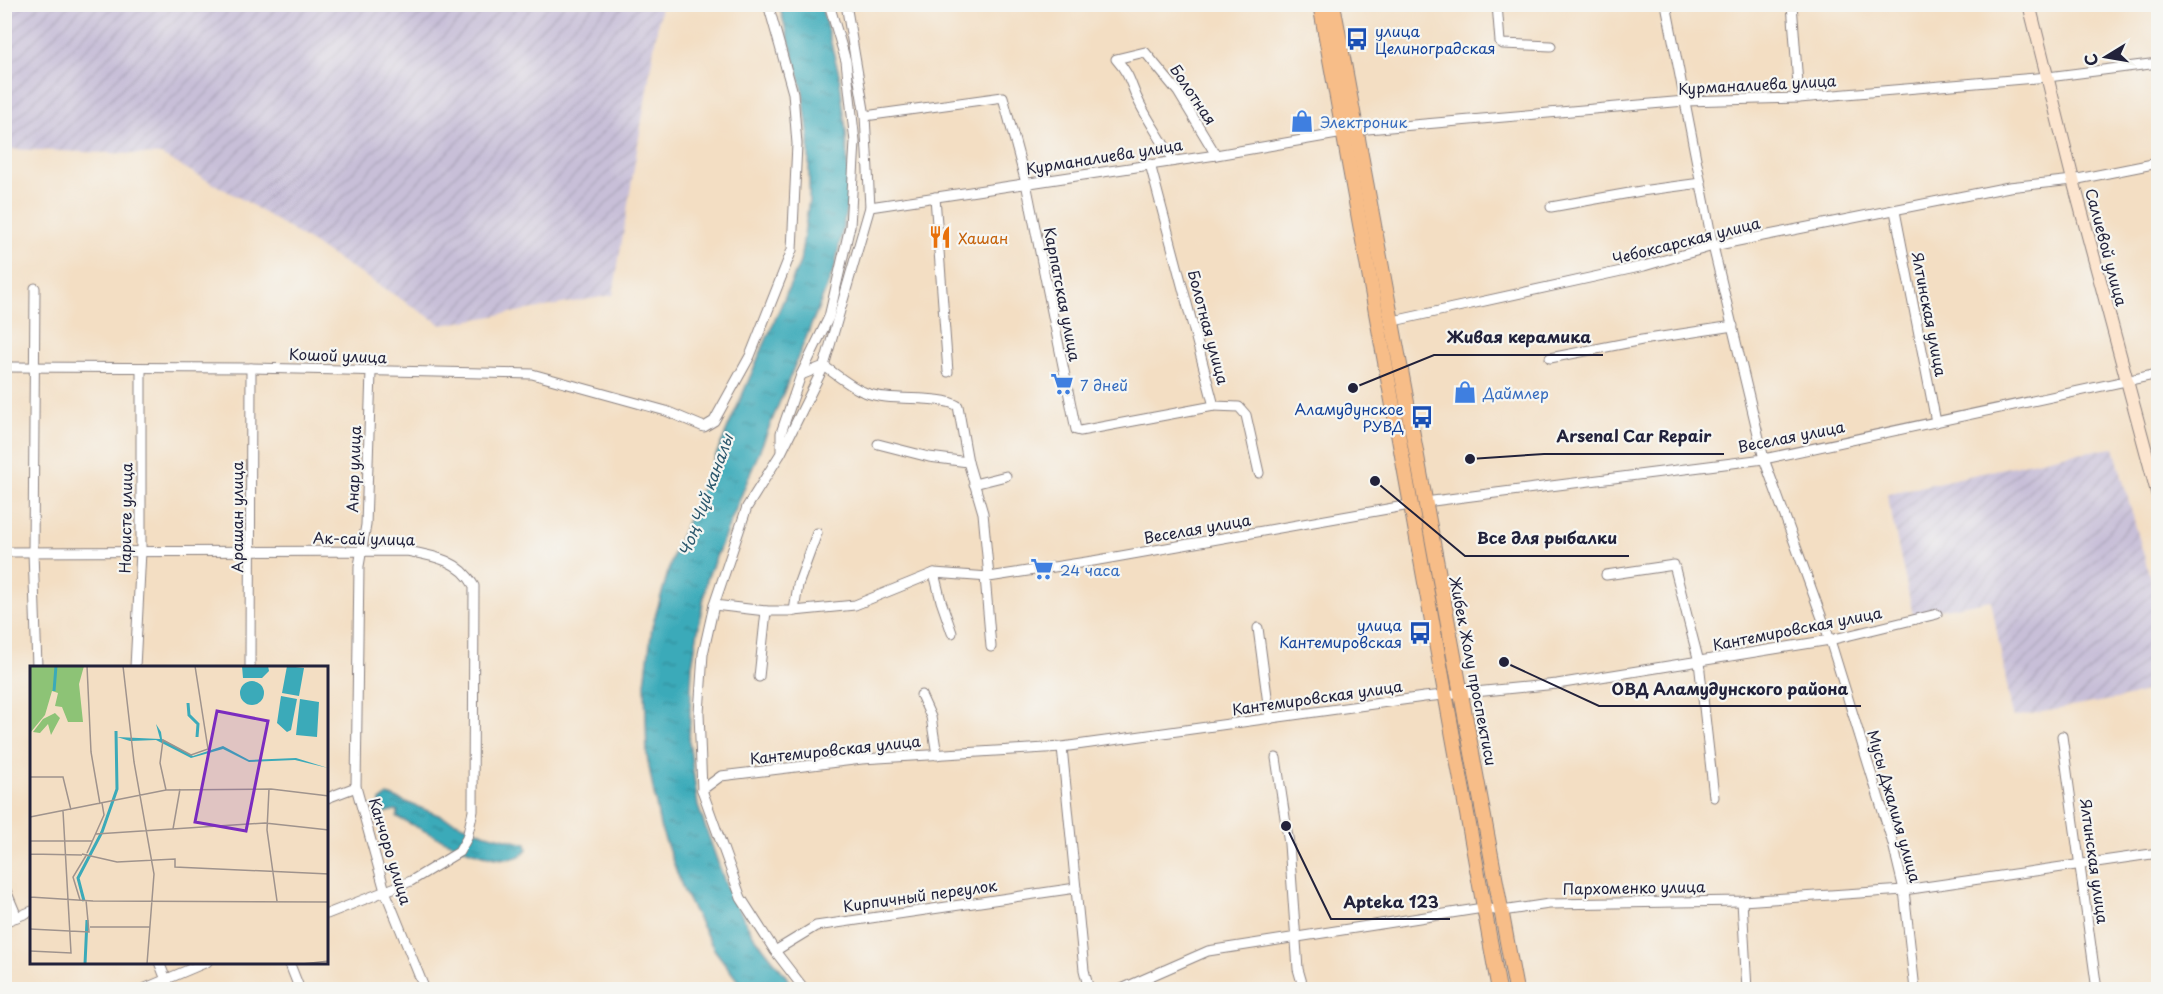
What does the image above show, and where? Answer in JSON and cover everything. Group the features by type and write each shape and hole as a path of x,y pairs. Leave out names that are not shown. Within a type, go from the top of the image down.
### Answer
{"main road":[{"name":"Жибек Жолу проспектиси","path":"1320,4 1392,321 1516,990"},
{"name":"Жибек Жолу проспектиси","path":"1334,4 1377,324 1499,990"},
{"name":"Салиевой улица","path":"2029,4 2073,180 2158,496"}],"street":[{"name":"Кошой улица","path":"4,367 251,368 531,374 666,411 704,427 714,421 750,356 792,250 796,144 793,93 768,4"},
{"path":"781,453 781,433 801,375 829,317 850,226 855,142 846,61 830,4"},
{"path":"805,990 775,951 741,897 702,790 699,712 703,654 714,605 747,507 781,453 824,366 870,207 865,116 846,4"},
{"path":"1497,4 1500,42 1551,46"},
{"name":"Мусы Джалиля улица","path":"1666,4 1713,246 1764,459 1830,640 1893,844 1904,890 1915,990"},
{"path":"1792,4 1799,98"},
{"name":"Болотная","path":"1173,161 1138,101 1127,72 1116,59 1144,52 1178,92 1216,154"},
{"name":"Курманалиева улица","path":"870,207 1350,132 1685,101 1799,98 2048,77 2158,63"},
{"name":"Карпатская улица","path":"865,116 1003,97 1026,183 1076,430 1214,406"},
{"name":"Чебоксарская улица","path":"1377,324 1644,266 1713,246 2009,187 2073,180 2158,163"},
{"name":"Болотная улица","path":"1150,164 1214,406 1239,407 1246,415 1259,473"},
{"path":"1551,207 1701,183"},
{"path":"935,197 948,372"},
{"path":"850,226 870,207"},
{"name":"Ялтинская улица","path":"1895,211 1936,422"},
{"path":"35,288 33,552 37,666"},
{"path":"1550,358 1642,340 1733,326"},
{"path":"801,375 824,366"},
{"path":"824,366 865,393 951,402 958,406 968,462 983,513 991,647"},
{"name":"Наристе улица","path":"135,666 141,551 141,368"},
{"name":"Арашан улица","path":"250,666 251,368"},
{"name":"Анар улица","path":"356,788 359,566 366,525 371,372"},
{"name":"Веселая улица","path":"1425,502 1764,459 2158,374"},
{"path":"878,444 929,457 968,462"},
{"path":"974,484 1006,476"},
{"name":"Веселая улица","path":"714,605 766,611 794,611 855,605 934,573 987,577 1105,559 1410,505"},
{"path":"794,611 798,585 817,533"},
{"name":"Ак-сай улица","path":"4,552 407,551 438,557 457,566 468,575 474,586 473,811 467,838 459,852 411,881 385,891"},
{"path":"1606,574 1674,565 1699,662 1714,797"},
{"path":"934,573 952,633"},
{"path":"759,677 766,611"},
{"name":"Кантемировская улица","path":"702,790 721,776 862,759 1062,747 1445,694 1557,684 1830,640 1937,614"},
{"path":"1258,628 1270,719"},
{"path":"921,695 931,717 937,755"},
{"name":"Ялтинская улица","path":"2062,736 2097,990"},
{"path":"1062,747 1084,970 1089,990"},
{"path":"1276,758 1289,844 1298,969 1304,990"},
{"path":"328,797 356,788"},
{"name":"Канчоро улица","path":"356,788 385,891 425,990"},
{"name":"Пархоменко улица","path":"1119,990 1208,951 1484,908 1502,911 1549,904 1742,901 1904,890 2158,853"},
{"path":"4,886 17,917"},
{"name":"Кирпичный переулок","path":"775,951 816,926 1076,888"},
{"path":"328,914 385,891"},
{"path":"1742,901 1747,990"},
{"path":"4,922 30,912"},
{"path":"159,964 170,990"},
{"path":"141,990 204,964"},
{"path":"289,964 300,990"}],"shaded area":[{"path":"5,4 661,5 613,295 442,325 247,202 161,155 5,149"},
{"path":"2114,448 2158,606 2158,688 2128,697 2013,717 1991,600 1913,615 1887,494 2063,455"}],"water":[{"name":"Чоң Чүй каналы","path":"779,5 821,5 839,74 846,130 849,196 835,267 707,579 692,665 689,741 698,806 725,883 751,932 796,989 744,989 714,949 684,892 660,826 647,756 645,684 652,627 674,552 800,262 809,200 809,139 802,87"},
{"path":"388,795 486,834 526,844 527,849 517,857 503,859 464,849 397,817 398,811 396,810 383,813 379,809 380,801"}],"place":[{"name":"улица Целиноградская","path":"1357,39"},
{"name":"Электроник","path":"1302,121"},
{"name":"Хашан","path":"940,237"},
{"name":"7 дней","path":"1062,384"},
{"name":"Живая керамика","path":"1353,388"},
{"name":"Даймлер","path":"1465,392"},
{"name":"Аламудунское РУВД","path":"1422,417"},
{"name":"Arsenal Car Repair","path":"1470,459"},
{"name":"Все для рыбалки","path":"1375,481"},
{"name":"24 часа","path":"1042,569"},
{"name":"улица Кантемировская","path":"1420,633"},
{"name":"ОВД Аламудунского района","path":"1504,662"},
{"name":"Apteka 123","path":"1286,826"}]}
